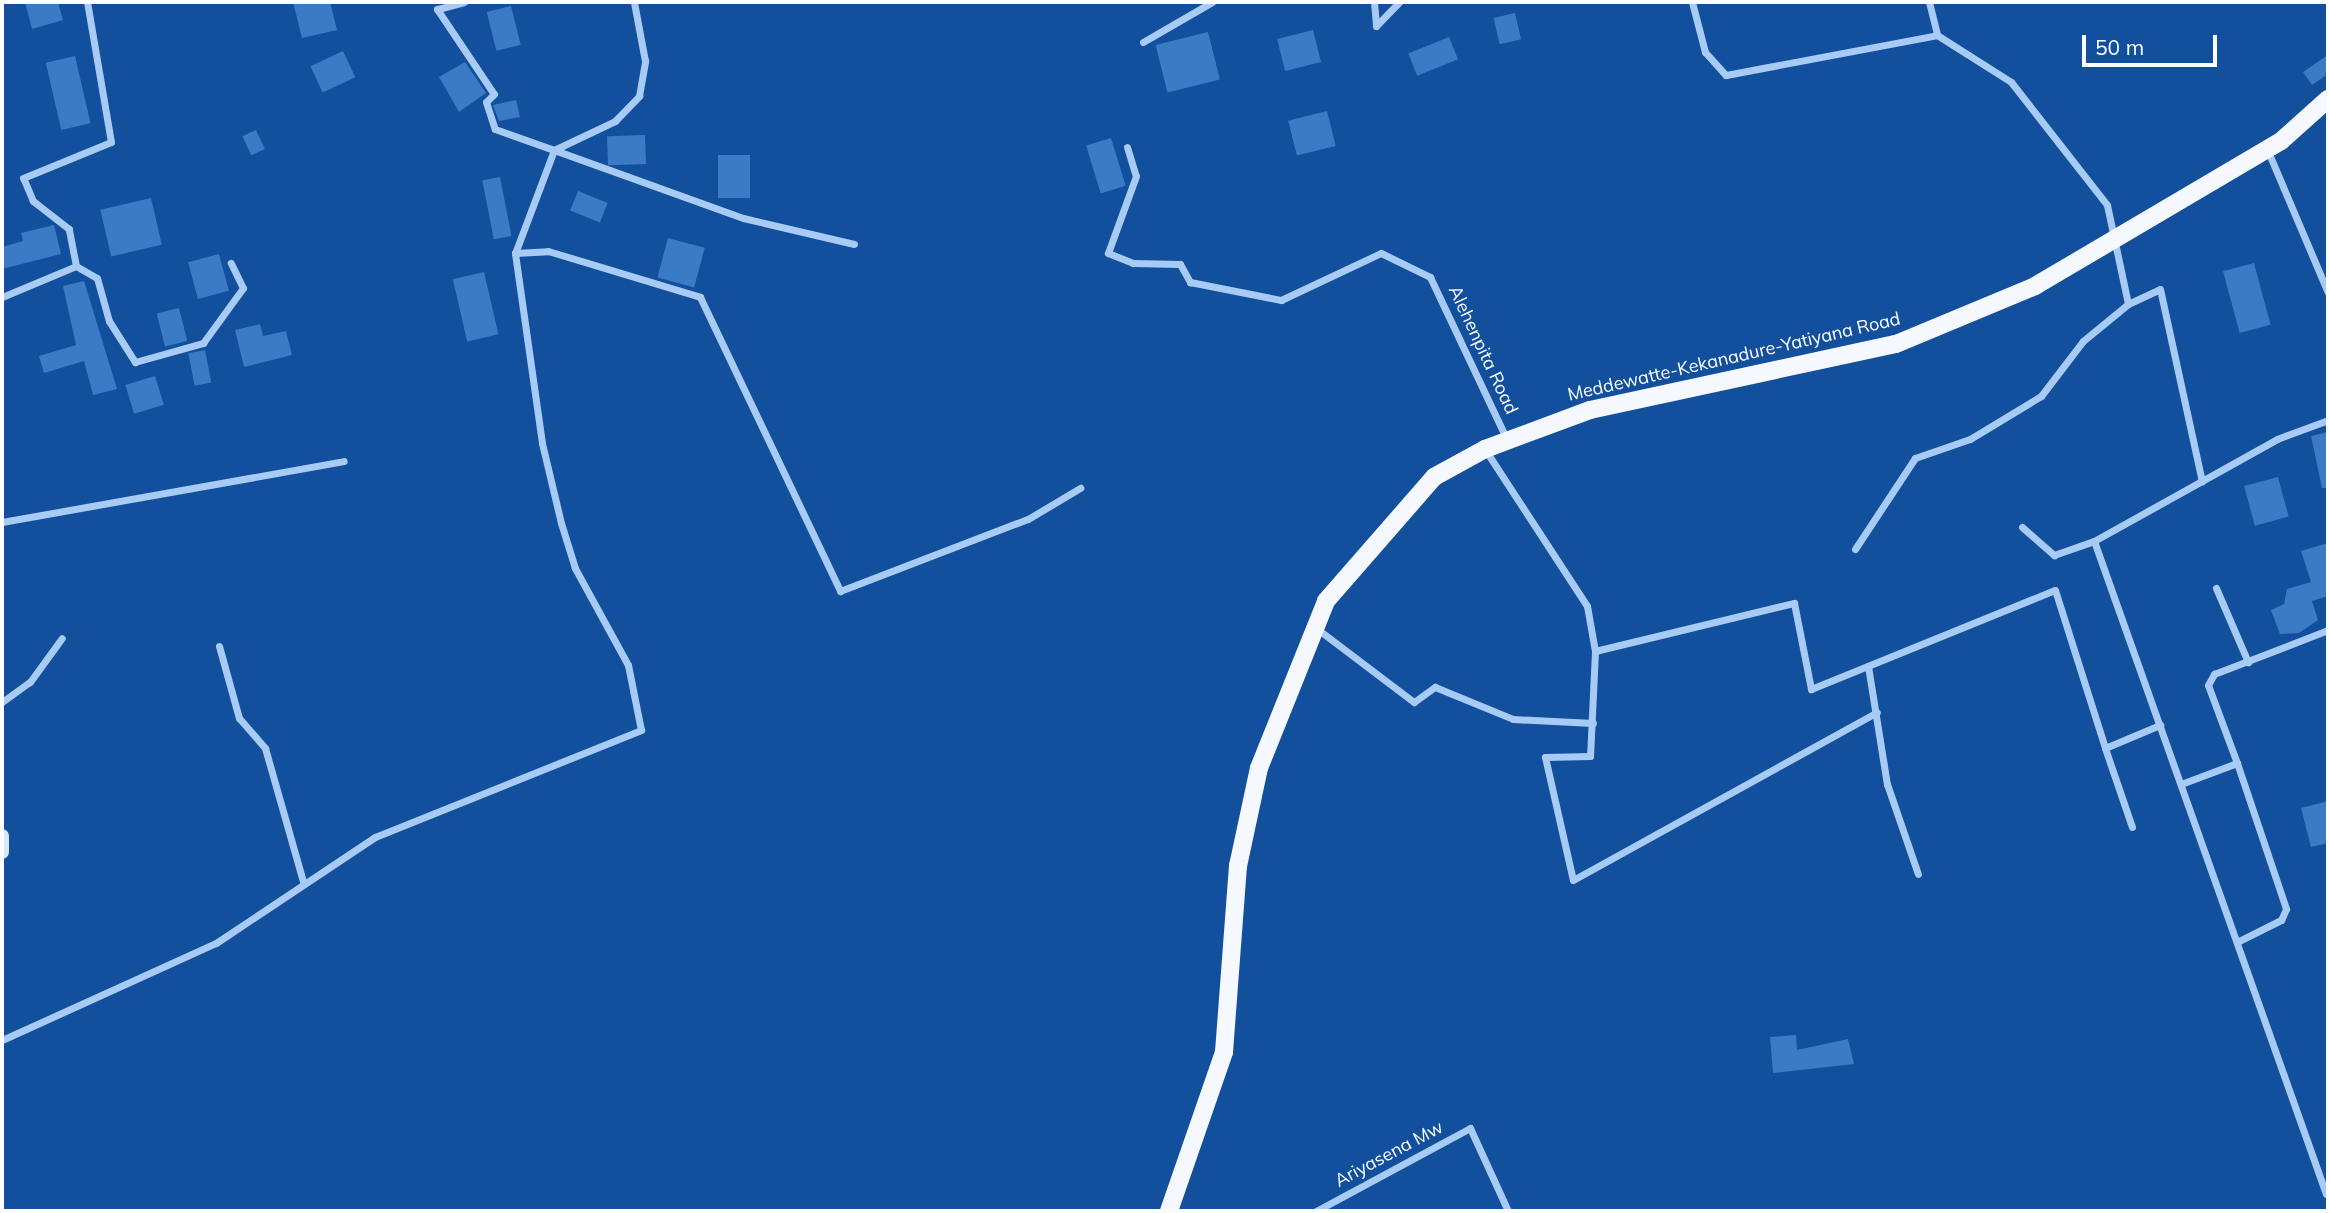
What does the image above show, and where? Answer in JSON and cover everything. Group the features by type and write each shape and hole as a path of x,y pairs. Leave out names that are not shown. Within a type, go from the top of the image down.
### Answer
{"main road":[{"name":"Meddewatte-Kekanadure-Yatiyana Road","path":"1171,1211 1224,1052 1238,866 1259,768 1326,601 1434,477 1485,449 1590,410 1896,344 2035,286 2267,149 2328,99"}],"street":[{"path":"87,2 111,142 23,178 33,201 69,229 76,266 97,278 109,321 135,362 203,342 243,288 231,263"},
{"path":"464,2 435,5 494,94 486,102 495,130 743,218 855,244"},
{"path":"2,1040 216,943 303,881 375,837 641,730 628,665 575,568 561,523 542,443 514,253 554,150 615,121 639,96 645,61 634,2"},
{"path":"1143,42 1212,2"},
{"path":"1374,2 1376,26 1399,2"},
{"path":"1692,2 1705,52 1726,75 1937,35 2011,82 2107,205 2128,304"},
{"path":"1929,2 1937,35"},
{"name":"Alehenpita Road","path":"1127,147 1136,176 1108,253 1133,263 1180,264 1190,282 1282,300 1381,253 1430,277 1508,440"},
{"path":"2267,149 2328,293"},
{"path":"514,253 548,251 700,297 840,591 1028,519 1080,488"},
{"path":"2,296 76,266"},
{"path":"1855,549 1915,458 1970,439 2041,396 2083,341 2128,304 2160,289 2202,481"},
{"path":"2022,527 2054,555 2094,541 2202,481 2328,420"},
{"path":"1485,449 1587,606 1595,651 1590,755 1545,757 1573,880 1877,712"},
{"path":"2,522 344,461"},
{"path":"2094,541 2326,1194"},
{"path":"2216,588 2248,662"},
{"path":"1595,651 1794,603 1811,689 2055,590 2132,828"},
{"path":"1315,628 1414,702 1435,687 1513,719 1593,723"},
{"path":"2237,942 2281,920 2286,908 2208,685 2214,674 2328,629"},
{"path":"2,702 30,682 62,638"},
{"path":"219,646 239,718 265,748 303,881"},
{"path":"1868,666 1887,784 1918,874"},
{"path":"2105,748 2160,725"},
{"path":"2181,784 2237,763"},
{"path":"2,836 2,852"},
{"name":"Ariyasena Mw","path":"1317,1211 1470,1128 1508,1211"}],"building":[{"path":"25,2 58,2 63,20 32,29"},
{"path":"293,2 330,2 337,30 302,38"},
{"path":"511,6 521,45 496,51 487,12"},
{"path":"1515,13 1521,39 1500,44 1494,18"},
{"path":"1313,30 1321,62 1285,71 1277,39"},
{"path":"1208,32 1220,80 1167,93 1156,45"},
{"path":"1449,37 1458,59 1417,76 1408,53"},
{"path":"343,51 355,77 323,92 310,66"},
{"path":"2328,55 2328,74 2312,85 2303,72"},
{"path":"75,56 91,123 61,130 46,63"},
{"path":"465,62 486,93 459,112 439,77"},
{"path":"516,100 520,117 499,121 493,105"},
{"path":"1327,111 1336,146 1297,156 1288,121"},
{"path":"256,130 265,149 251,155 242,136"},
{"path":"645,135 646,164 608,165 607,136"},
{"path":"1111,138 1126,186 1101,193 1086,146"},
{"path":"718,155 750,155 750,198 718,198"},
{"path":"500,177 511,236 494,239 482,180"},
{"path":"578,191 608,203 600,222 570,210"},
{"path":"151,198 162,245 111,256 100,210"},
{"path":"54,225 61,254 2,269 2,247 23,241 21,233"},
{"path":"668,238 705,248 694,287 657,278"},
{"path":"219,254 229,291 198,299 188,262"},
{"path":"2254,263 2271,325 2240,333 2223,271"},
{"path":"484,272 498,334 467,342 453,279"},
{"path":"84,281 117,389 93,395 84,361 44,373 39,356 76,345 63,286"},
{"path":"179,308 187,341 165,347 157,314"},
{"path":"260,324 263,336 286,331 292,355 244,367 235,330"},
{"path":"205,350 211,382 195,386 188,353"},
{"path":"155,376 164,405 134,414 125,385"},
{"path":"2328,432 2328,488 2322,488 2311,436"},
{"path":"2278,477 2289,517 2255,526 2244,486"},
{"path":"2328,543 2328,596 2312,601 2318,620 2299,633 2280,634 2271,610 2284,604 2287,589 2311,582 2301,551"},
{"path":"2328,801 2328,843 2311,847 2301,808"},
{"path":"1796,1035 1797,1050 1848,1039 1854,1064 1773,1073 1770,1037"}]}
